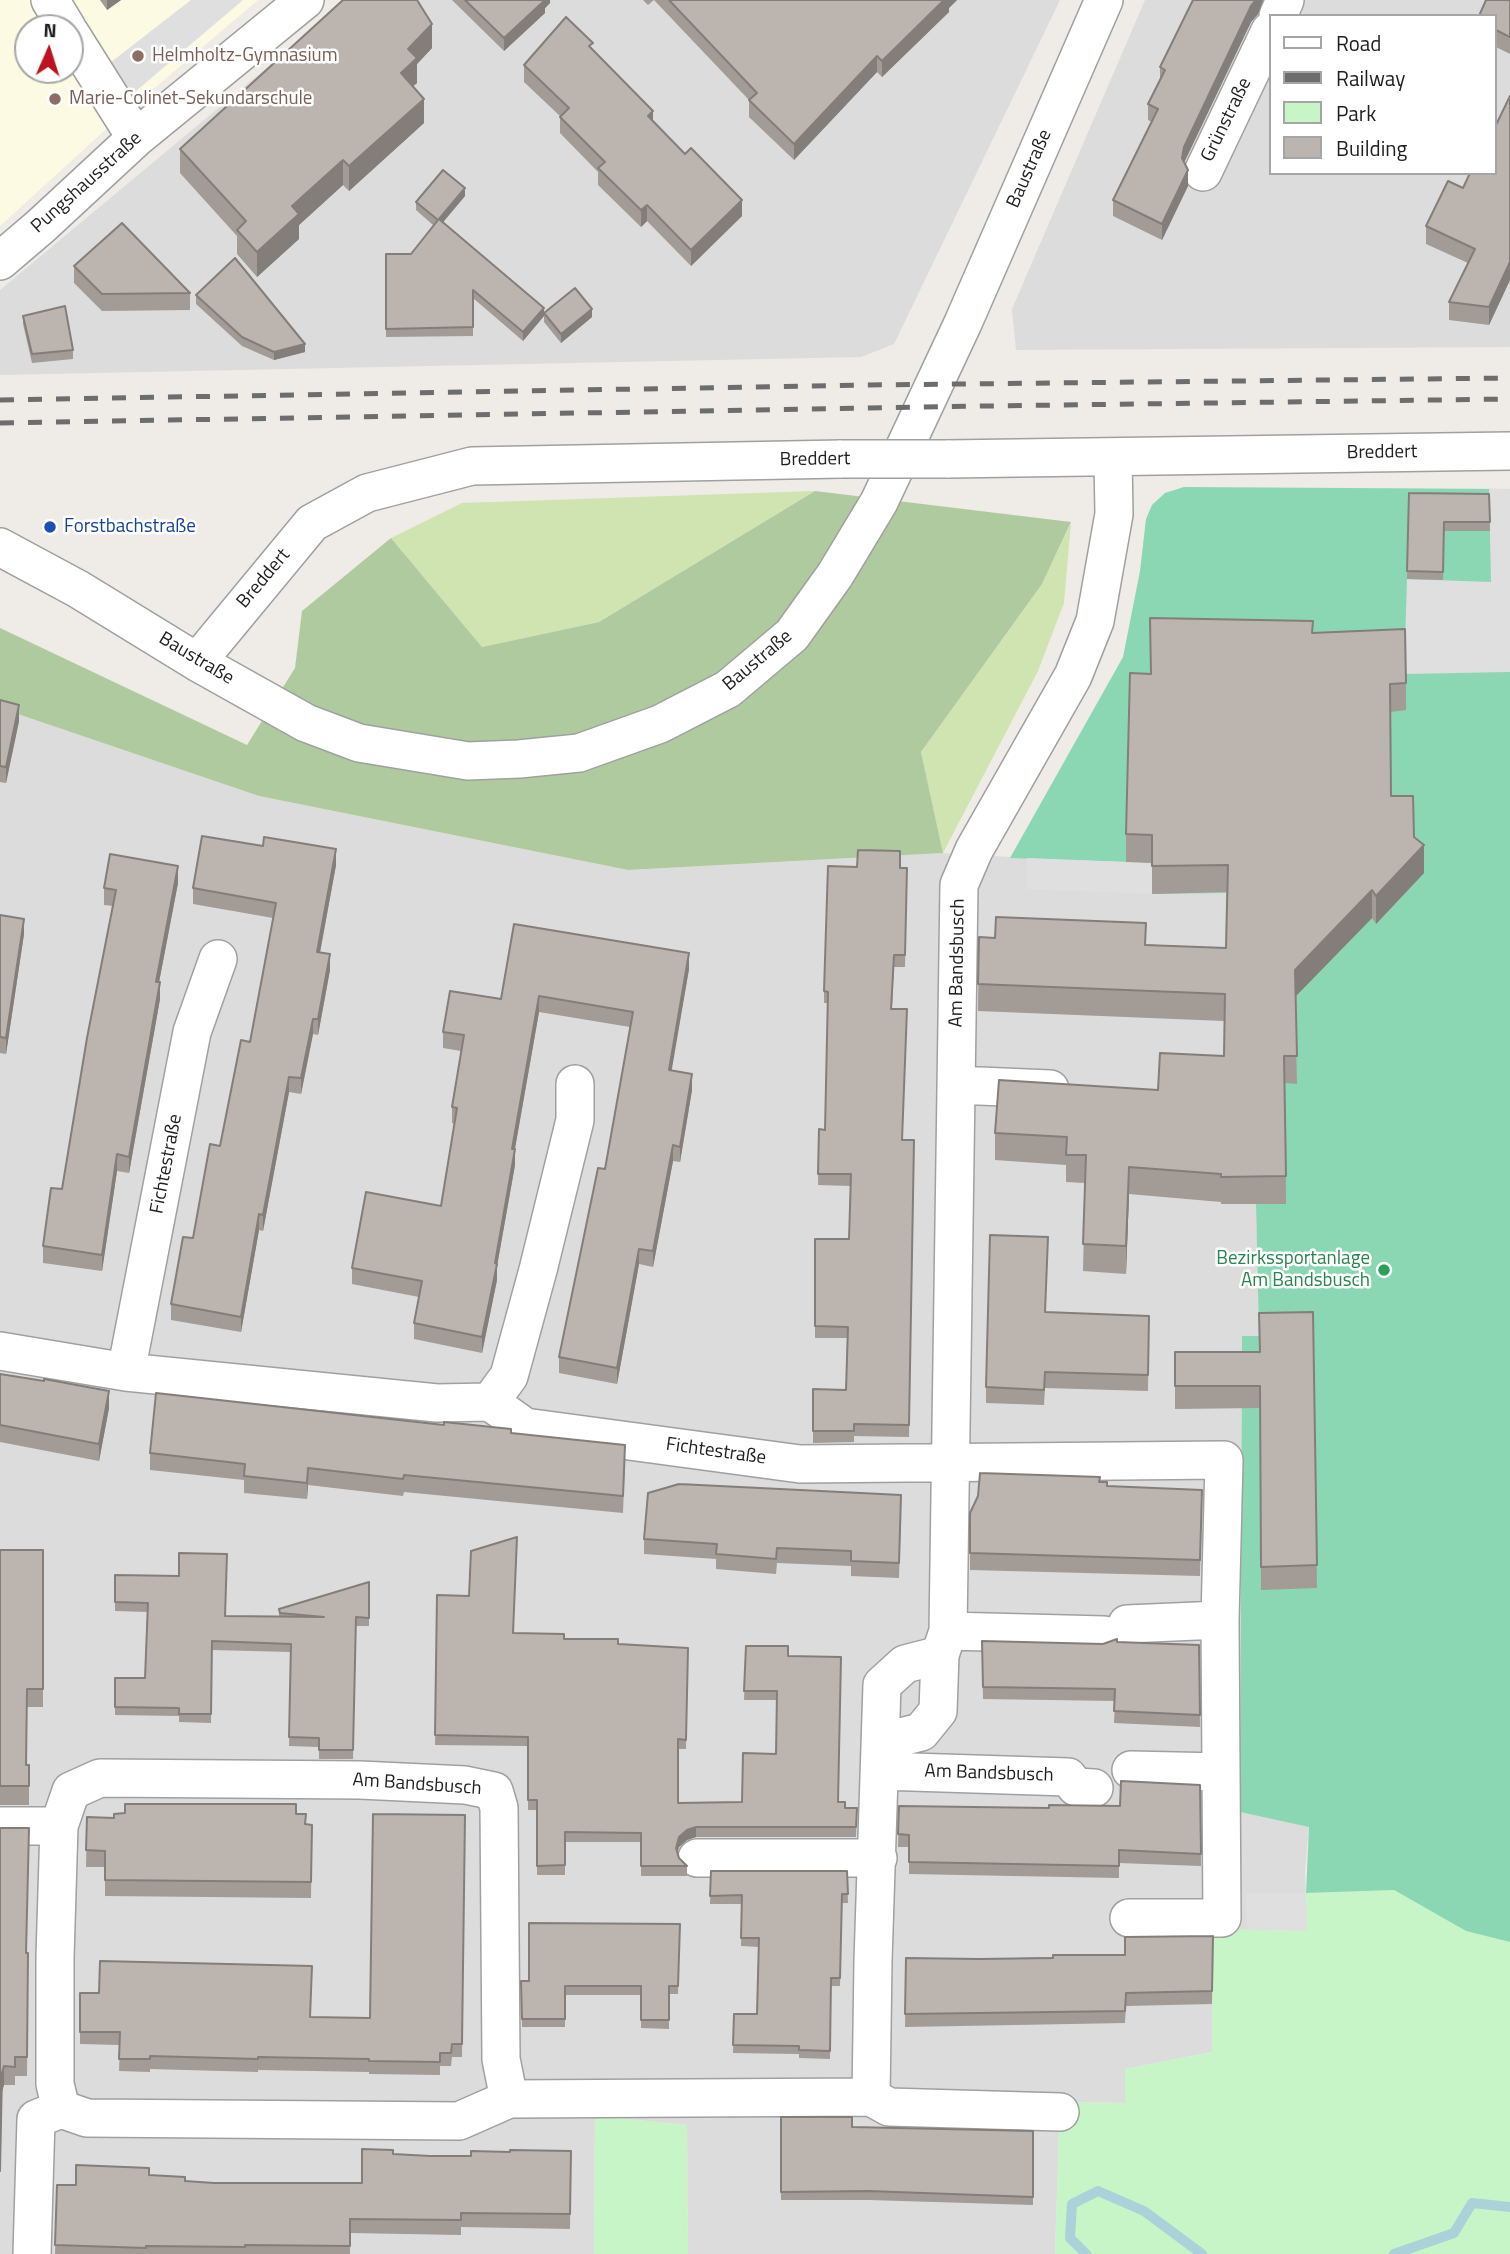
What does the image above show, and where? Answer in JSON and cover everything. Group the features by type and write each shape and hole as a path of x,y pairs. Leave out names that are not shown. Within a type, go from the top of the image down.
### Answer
{"street":[{"name":"Pungshausstraße","path":"0,261 136,138 305,0"},
{"name":"Baustraße","path":"0,547 78,589 197,662 319,729 359,743 468,761 519,759 579,753 660,724 728,689 793,635 835,575 879,502 968,310 1104,0"},
{"name":"Grünstraße","path":"1203,172 1268,35"},
{"path":"84,55 136,138"},
{"name":"Breddert","path":"197,662 312,523 367,493 472,466 1510,451"},
{"name":"Am Bandsbusch","path":"880,1757 921,1732 938,1711 944,1643 951,1461 959,885 974,850 1073,676 1095,621 1114,514 1113,458"},
{"name":"Fichtestraße","path":"126,1372 192,1032 218,959"},
{"path":"0,1351 126,1372 437,1402 489,1402 509,1376 538,1270 575,1120 575,1084"},
{"path":"957,1085 1088,1091"},
{"name":"Fichtestraße","path":"489,1402 525,1427 800,1464 951,1461"},
{"path":"951,1461 1224,1460 1220,1620 1223,1918 1129,1918"},
{"path":"871,2097 882,1685 905,1664 944,1643 1220,1620"},
{"name":"Am Bandsbusch","path":"880,1757 1068,1777 1076,1787 1094,1788"},
{"path":"1131,1770 1221,1772"},
{"name":"Am Bandsbusch","path":"61,2109 55,2084 59,1826 71,1791 100,1779 360,1780 465,1785 494,1791 499,1808 501,2059 509,2099"},
{"path":"0,1826 59,1826"},
{"path":"698,1858 878,1858"},
{"path":"32,2254 36,2119 61,2109 87,2118 459,2121 509,2099 871,2097 889,2107 1060,2112"}],"shaded area":[{"path":"0,0 258,0 103,132 0,226"},
{"path":"191,0 243,0 129,97 106,66"},
{"path":"348,0 1060,0 894,344 861,357 0,375 0,290"},
{"path":"1145,0 1510,0 1510,347 1016,350 1012,309"},
{"path":"1489,489 1510,489 1510,672 1404,674 1407,579 1491,582"},
{"path":"0,708 259,796 628,870 943,853 1027,858 1226,892 1221,1204 1256,1204 1259,1336 1242,1336 1240,1812 1309,1826 1305,1871 1307,1931 1212,1929 1212,2052 1125,2069 1125,2103 1060,2102 1055,2254 688,2254 687,2125 595,2116 594,2254 0,2254"},
{"path":"1027,858 1152,863 1152,894 1027,889"},
{"path":"1306,1893 1307,1931 1247,1929 1246,1894"}],"green space":[{"name":"Bezirkssportanlage Am Bandsbusch","path":"1184,487 1510,489 1510,1942 1466,1931 1394,1890 1306,1893 1309,1827 1240,1812 1242,1336 1259,1336 1256,1204 1221,1204 1226,893 1152,894 1152,863 1010,858 1123,657 1140,571 1146,519 1152,505 1165,493"},
{"path":"815,491 599,622 482,647 391,538 462,503"},
{"path":"815,491 1071,522 1042,584 921,752 943,853 628,870 259,796 0,708 0,628 247,745 295,668 302,611 391,538 482,647 599,622"},
{"path":"1071,523 1064,603 1038,671 943,853 921,752 1042,584"},
{"path":"1394,1890 1466,1931 1510,1942 1510,2254 1055,2254 1060,2102 1125,2103 1125,2069 1212,2052 1212,1929 1307,1931 1306,1893"},
{"path":"595,2116 687,2125 688,2254 594,2254"}],"building":[{"path":"343,0 417,0 432,24 408,49 417,58 401,73 424,99 349,166 343,160 292,206 299,214 257,252 237,230 246,221 180,149"},
{"path":"465,0 545,0 504,38"},
{"path":"669,0 944,0 882,61 877,56 794,144 749,100 757,93"},
{"path":"1193,0 1256,0 1184,147 1182,158 1188,170 1162,224 1113,200 1158,109 1148,104 1165,70 1160,67"},
{"path":"1486,0 1510,0 1510,37 1496,30 1496,14 1480,14"},
{"path":"566,17 593,43 589,46 653,111 648,116 685,154 691,148 742,200 691,250 647,205 641,210 598,168 605,162 560,117 569,108 524,65"},
{"path":"1510,96 1510,262 1489,307 1449,302 1475,249 1426,226 1448,181 1463,188 1469,175 1496,175 1496,125"},
{"path":"443,170 465,188 439,219 544,308 523,332 473,290 473,327 386,329 386,254 411,254 438,220 416,202"},
{"path":"122,223 190,293 102,294 74,266"},
{"path":"235,258 305,344 274,352 242,337 196,295"},
{"path":"575,288 592,309 561,334 544,313"},
{"path":"65,306 73,350 32,354 23,316"},
{"path":"1409,493 1489,494 1490,522 1444,522 1443,572 1407,571"},
{"path":"1150,618 1313,621 1312,633 1405,629 1406,683 1390,684 1391,796 1413,796 1414,837 1424,845 1376,896 1372,890 1295,970 1297,1056 1284,1056 1286,1176 1221,1177 1221,1174 1129,1167 1126,1246 1083,1244 1086,1155 1066,1155 1067,1137 995,1133 999,1080 1158,1090 1160,1053 1224,1056 1225,994 978,984 979,937 995,938 996,917 1146,923 1145,945 1226,948 1228,865 1152,866 1152,835 1126,834 1130,673 1151,674"},
{"path":"0,700 19,705 6,767 0,766"},
{"path":"202,836 263,846 264,837 336,849 317,952 330,954 318,1019 313,1019 301,1078 289,1077 263,1215 259,1214 241,1317 171,1304 183,1237 193,1238 210,1144 220,1146 241,1040 250,1042 276,903 193,888"},
{"path":"858,850 900,851 900,868 907,868 905,955 894,955 891,1009 907,1009 902,1140 914,1140 909,1425 854,1424 854,1431 813,1431 813,1389 846,1390 848,1327 815,1326 815,1239 849,1239 851,1174 818,1174 819,1129 825,1130 828,992 824,991 828,866 857,867"},
{"path":"110,854 178,866 156,982 160,982 129,1157 117,1154 102,1255 43,1246 51,1188 62,1189 87,1038 116,890 104,888"},
{"path":"0,915 24,919 6,1038 0,1037"},
{"path":"514,924 689,953 669,1070 692,1074 680,1147 673,1145 653,1251 639,1249 617,1368 559,1357 598,1168 605,1169 633,1012 539,996 512,1149 515,1149 495,1263 497,1264 482,1337 414,1323 422,1281 352,1268 366,1192 441,1206 457,1108 452,1107 464,1035 443,1032 450,991 501,999"},
{"path":"990,1235 1048,1237 1045,1312 1149,1316 1148,1375 1045,1372 1044,1390 986,1387"},
{"path":"1313,1312 1317,1565 1261,1567 1260,1386 1175,1386 1175,1352 1260,1352 1259,1313"},
{"path":"0,1374 109,1391 99,1444 0,1425"},
{"path":"156,1393 444,1425 444,1422 511,1429 511,1433 625,1445 623,1496 404,1475 403,1479 308,1468 307,1483 244,1476 245,1464 150,1453"},
{"path":"980,1473 1100,1477 1099,1482 1107,1482 1107,1486 1202,1490 1200,1560 970,1553 970,1513 978,1496"},
{"path":"679,1484 901,1495 899,1563 851,1561 851,1551 777,1548 776,1559 716,1554 717,1544 644,1539 648,1493"},
{"path":"517,1537 513,1633 564,1634 564,1639 618,1639 618,1644 688,1648 686,1740 678,1739 678,1803 742,1802 743,1753 776,1754 777,1691 744,1691 746,1646 788,1646 788,1656 841,1657 838,1802 845,1802 845,1808 857,1808 856,1827 696,1827 679,1837 676,1848 679,1858 687,1866 641,1866 641,1833 565,1832 565,1865 537,1866 537,1800 528,1800 528,1737 435,1735 437,1595 469,1596 471,1551"},
{"path":"0,1550 43,1550 43,1689 27,1689 26,1765 29,1765 29,1786 0,1786"},
{"path":"179,1553 227,1554 225,1616 324,1617 280,1613 279,1609 369,1582 369,1618 356,1617 353,1750 319,1750 319,1738 289,1737 291,1644 212,1641 211,1714 179,1714 179,1708 115,1707 115,1678 145,1678 148,1603 115,1602 115,1575 179,1576"},
{"path":"1117,1639 1117,1642 1199,1645 1200,1715 1114,1711 1115,1689 983,1687 982,1641 1103,1644"},
{"path":"1121,1781 1200,1785 1201,1854 1119,1850 1119,1866 909,1862 909,1835 898,1834 899,1806 1120,1806"},
{"path":"125,1804 296,1804 296,1814 306,1814 305,1824 312,1825 311,1882 105,1880 105,1851 86,1850 87,1817 114,1818 114,1814 125,1813"},
{"path":"373,1814 465,1815 462,2044 452,2044 451,2053 440,2053 440,2062 258,2057 150,2056 150,2059 119,2059 120,2032 80,2032 80,1993 99,1993 100,1961 312,1966 310,2017 370,2018"},
{"path":"0,1828 29,1828 27,2057 15,2057 15,2067 4,2066 2,2073 0,2171"},
{"path":"711,1871 847,1871 848,1894 842,1894 840,1978 831,1978 830,2051 799,2050 799,2046 733,2045 734,2014 757,2014 759,1938 741,1938 742,1895 710,1896"},
{"path":"529,1923 680,1924 678,1986 669,1986 669,2020 641,2020 641,1986 565,1986 565,2019 522,2019 521,1981 529,1981"},
{"path":"1213,1936 1212,1991 1126,1993 1125,2011 905,2014 906,1958 1125,1955 1125,1937"},
{"path":"781,2117 852,2117 852,2127 1033,2131 1033,2197 869,2191 781,2192"},
{"path":"362,2149 393,2150 393,2154 430,2156 471,2156 471,2151 571,2151 570,2214 461,2213 461,2220 350,2219 350,2246 146,2248 55,2245 57,2185 76,2185 76,2165 149,2168 149,2175 185,2177 185,2181 214,2183 362,2183"}],"waterway":[{"path":"1086,2254 1070,2238 1072,2204 1098,2191 1144,2211 1202,2254"},
{"path":"1394,2254 1454,2233 1472,2203 1510,2207"}],"railway":[{"path":"0,400 869,385 1510,378"},
{"path":"0,423 1510,399"}],"place":[{"name":"Helmholtz-Gymnasium","path":"138,56"},
{"name":"Marie-Colinet-Sekundarschule","path":"55,99"},
{"name":"Forstbachstraße","path":"50,527"},
{"name":"Bezirkssportanlage Am Bandsbusch","path":"1384,1270"}]}
